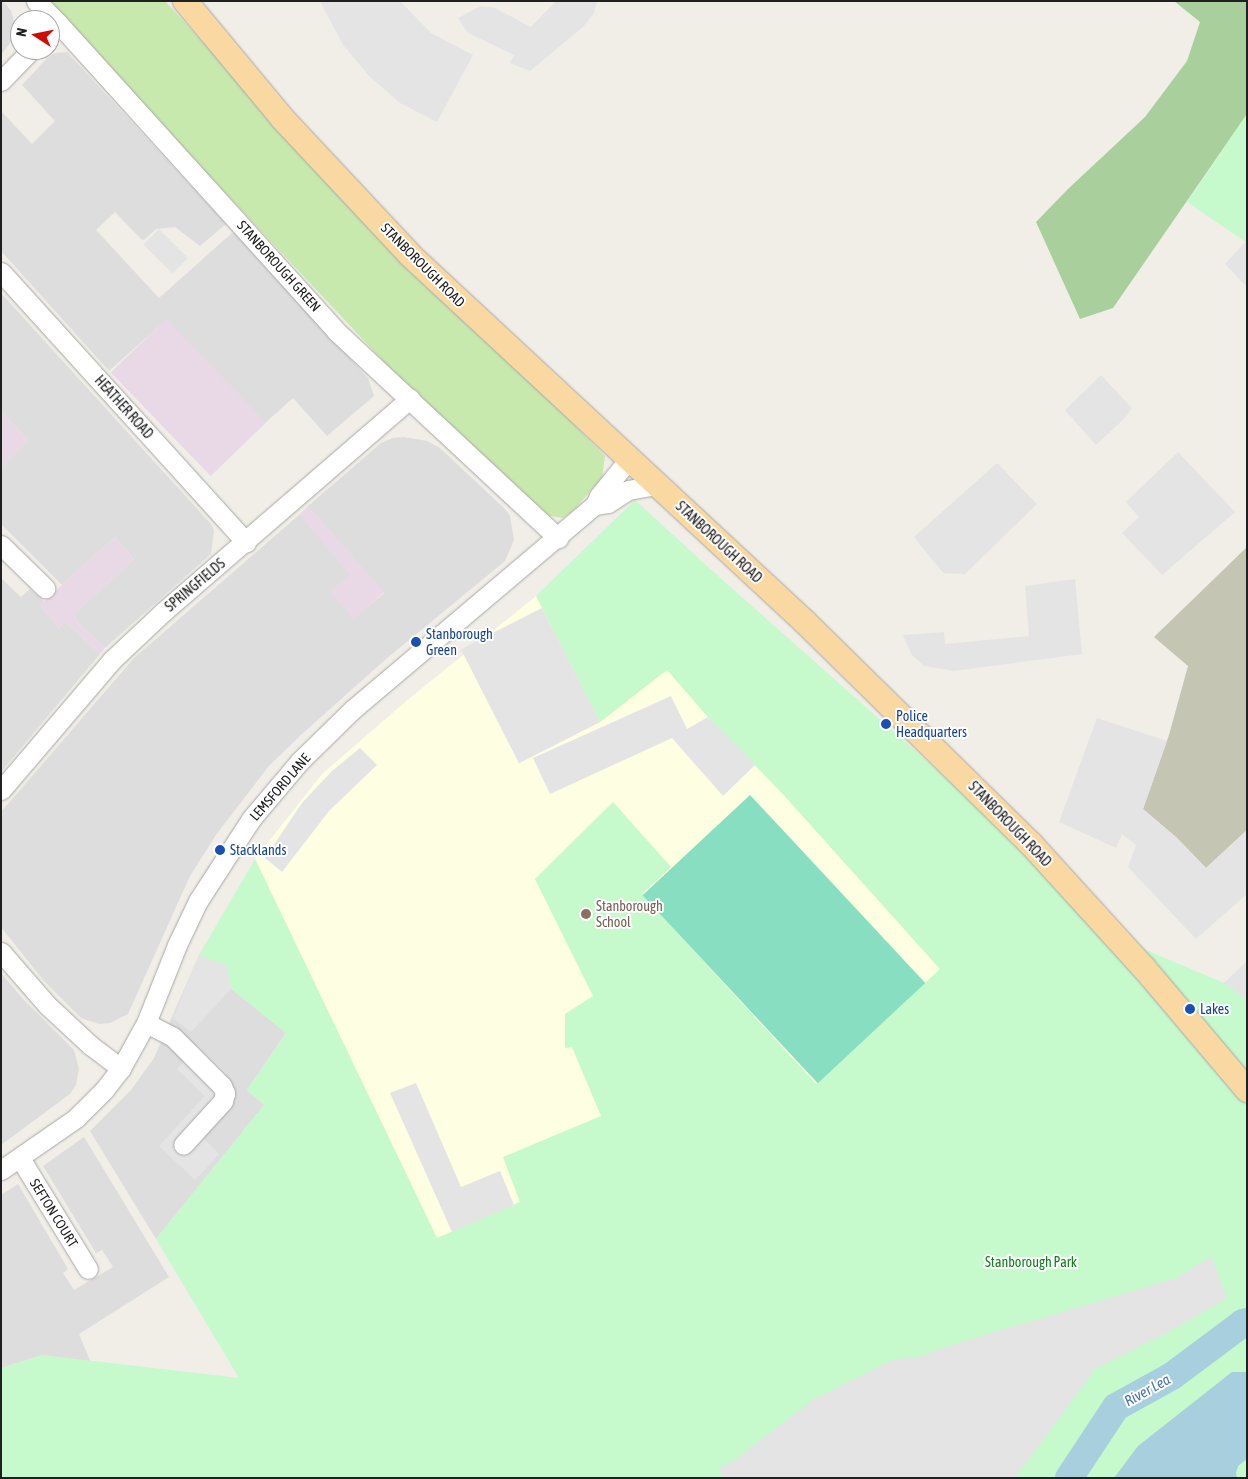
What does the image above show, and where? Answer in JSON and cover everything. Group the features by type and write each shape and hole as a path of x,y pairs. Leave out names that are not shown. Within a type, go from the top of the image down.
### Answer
{"main road":[{"name":"STANBOROUGH ROAD","path":"185,1 282,118 410,255 812,629 1031,844 1144,968 1247,1090"}],"street":[{"name":"STANBOROUGH GREEN","path":"60,33 336,331 558,538"},
{"path":"1,81 21,60"},
{"name":"HEATHER ROAD","path":"1,272 246,542"},
{"name":"SPRINGFIELDS","path":"1,790 112,660 164,610 246,542 410,399"},
{"name":"LEMSFORD LANE","path":"1,1170 76,1118 104,1090 121,1068 146,1023 177,945 198,901 228,851 267,798 300,760 352,710 595,506 599,496 629,459"},
{"name":"LEMSFORD LANE","path":"595,506 608,503 628,490 657,485"},
{"path":"1,545 45,588"},
{"path":"1,952 47,1005 90,1045 121,1068"},
{"path":"146,1023 172,1037 222,1086 225,1093 224,1101 183,1145"},
{"name":"SEFTON COURT","path":"20,1158 88,1269"}],"shaded area":[{"path":"1,1 10,10 10,43 1,55"},
{"path":"320,1 400,1 431,33 473,55 437,122 400,103 370,77 343,45"},
{"path":"556,1 597,1 594,13 583,27 530,71 510,63 514,55 468,33 458,18 481,6 495,8 531,27"},
{"path":"67,52 226,224 200,246 175,227 156,229 144,240 141,239 115,212 96,230 159,298 233,232 368,378 374,396 327,436 293,398 265,423 166,320 109,371 1,251 1,111 32,144 55,121 22,85 45,60 60,60 60,53"},
{"path":"159,229 188,258 172,274 143,245"},
{"path":"1245,242 1247,243 1247,287 1225,264"},
{"path":"1,293 211,524 214,530 211,554 105,648 77,622 74,614 134,559 115,537 62,585 1,524 1,467 28,440 1,412"},
{"path":"166,319 266,423 211,476 111,372"},
{"path":"1101,375 1132,408 1125,418 1096,445 1065,410"},
{"path":"1,412 28,440 1,467"},
{"path":"404,437 427,441 440,448 505,509 510,516 514,540 505,561 386,659 268,767 216,835 190,876 128,1014 110,1023 99,1024 81,1018 43,980 1,927 1,812 134,658 300,514 351,575 353,619 384,593 308,506 381,443 393,438"},
{"path":"1178,452 1235,512 1162,575 1122,533 1139,517 1126,502"},
{"path":"997,463 1037,504 965,574 943,573 914,537"},
{"path":"308,506 384,592 354,619 330,592 350,575 300,514"},
{"path":"115,537 134,559 74,614 77,622 105,648 100,654 69,625 64,623 59,628 39,606"},
{"path":"1247,547 1247,830 1206,868 1176,837 1143,809 1169,735 1188,666 1154,637"},
{"path":"1,578 21,597 30,589 44,601 40,606 59,628 64,623 69,625 100,654 1,772"},
{"path":"1075,579 1082,654 954,671 924,666 912,655 903,635 944,632 945,644 1029,636 1025,586"},
{"name":"Stanborough School","path":"536,596 600,722 667,669 708,717 781,792 987,1021 999,1039 463,1293 255,859 322,774 405,702"},
{"path":"542,608 600,722 519,763 461,649"},
{"path":"671,696 687,729 708,717 755,765 723,796 672,738 550,794 533,758"},
{"path":"1097,718 1167,741 1143,809 1180,841 1206,868 1247,830 1247,894 1196,939 1128,867 1136,845 1122,834 1116,848 1059,822"},
{"path":"360,748 377,765 329,811 282,872 265,858 302,803 332,771"},
{"path":"199,955 232,989 286,1033 247,1090 264,1105 156,1239 90,1131 131,1090 154,1058"},
{"path":"199,955 227,966 231,989 191,1032 173,1018"},
{"path":"1247,961 1247,1000 1224,983"},
{"path":"1,973 23,999 74,1050 79,1069 76,1085 70,1094 1,1145"},
{"path":"198,1046 227,1073 220,1080 236,1096 200,1135 219,1154 195,1180 159,1146 205,1096 177,1069"},
{"path":"416,1083 461,1187 500,1171 514,1205 452,1232 390,1093"},
{"path":"84,1137 169,1277 79,1334 91,1363 42,1355 1,1368 1,1195 18,1184 68,1269 63,1273 74,1290 113,1267 102,1250 96,1253 43,1166"},
{"path":"1211,1256 1227,1298 1172,1330 1095,1369 1015,1478 725,1478 718,1469 735,1460 814,1399 895,1359 915,1358 961,1342 1177,1278"}],"green space":[{"path":"45,1 165,1 299,147 605,456 602,478 573,511 563,518 545,515 417,397 60,17 60,10 53,10"},
{"path":"1174,1 1247,1 1247,114 1113,308 1080,319 1036,222 1068,189 1145,117 1187,61 1200,22"},
{"path":"1247,114 1247,243 1187,202"},
{"name":"Stanborough Park","path":"635,500 1019,843 1096,929 1224,983 1247,1000 1247,1478 1,1478 1,1368 42,1355 239,1378 156,1239 264,1105 247,1090 286,1033 231,989 226,966 199,955 255,859 437,1238 520,1202 503,1157 601,1116 572,1047 565,1048 565,1014 593,996 535,879 613,802 671,867 642,894 816,1084 940,969 781,792 708,717 667,670 600,722 536,596"},
{"path":"750,795 925,983 818,1083 642,895"}],"water":[{"path":"1232,1372 1247,1372 1247,1459 1238,1466 1237,1478 1114,1478 1138,1446"}],"waterway":[{"name":"River Lea","path":"1069,1478 1116,1407 1172,1376 1243,1323 1247,1322"}],"place":[{"name":"Stanborough Green","path":"416,642"},
{"name":"Police Headquarters","path":"886,724"},
{"name":"Stacklands","path":"220,850"},
{"name":"Stanborough School","path":"586,914"},
{"name":"Lakes","path":"1190,1009"}]}
